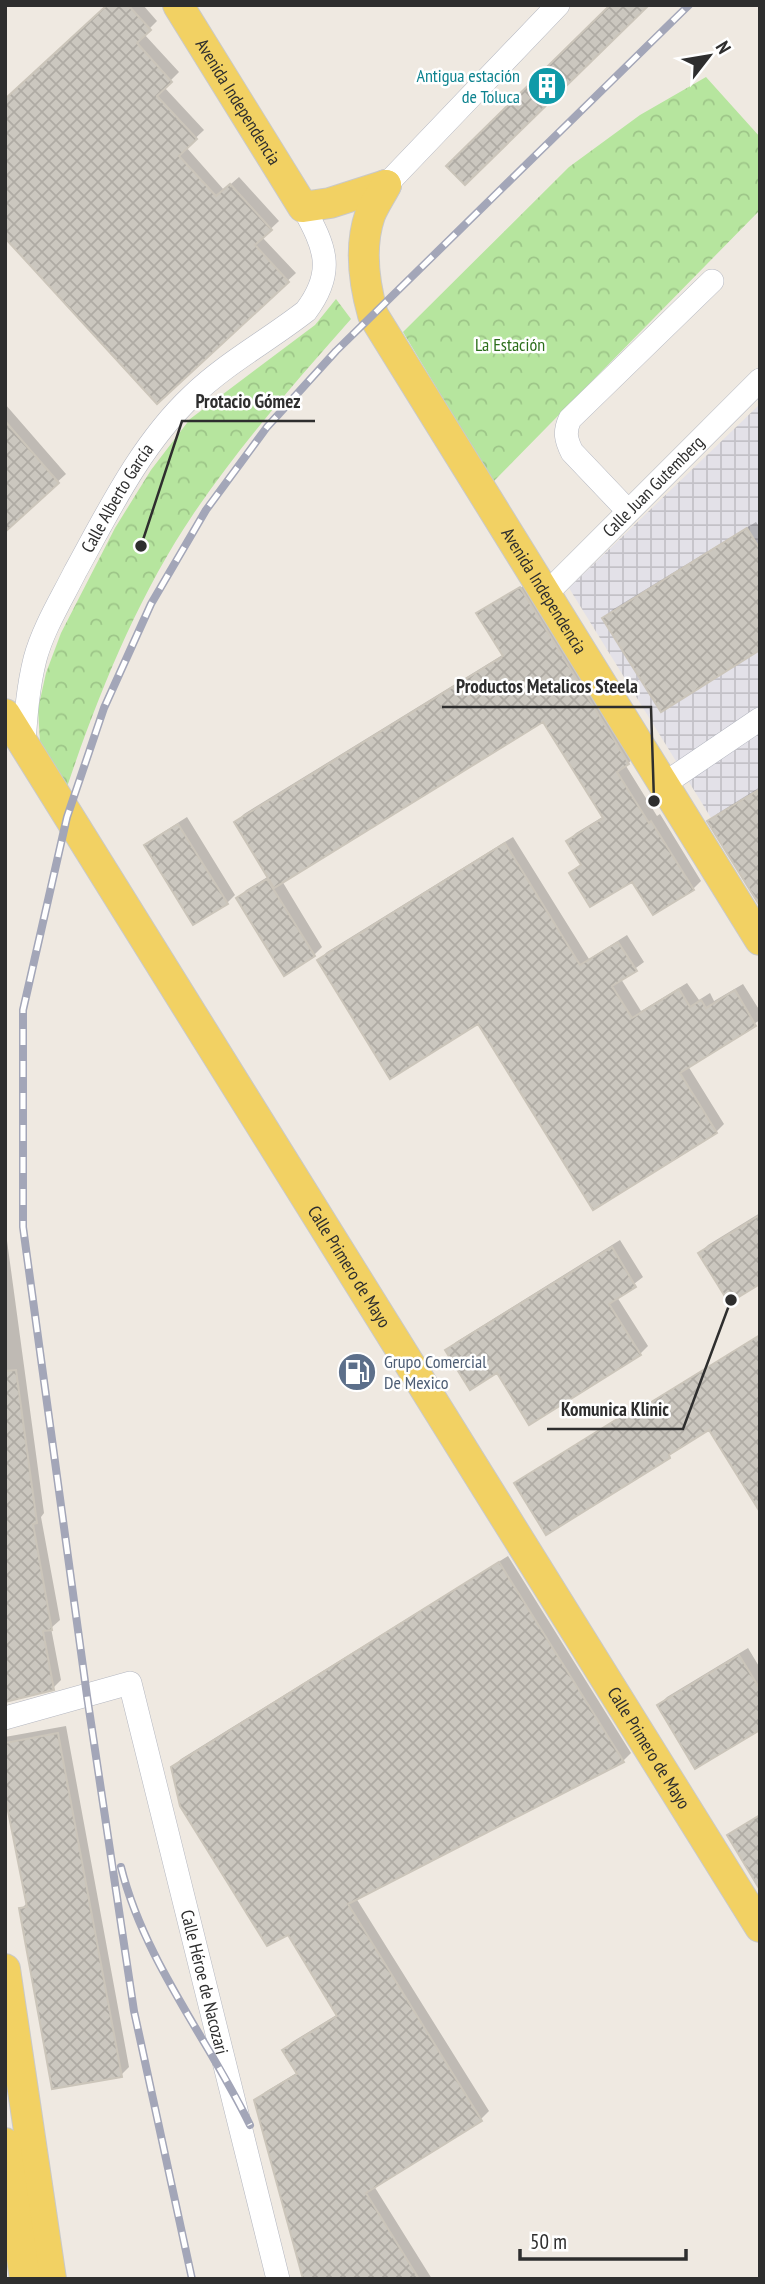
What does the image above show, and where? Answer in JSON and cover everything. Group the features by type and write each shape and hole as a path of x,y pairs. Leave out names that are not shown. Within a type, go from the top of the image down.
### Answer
{"main road":[{"name":"Avenida Independencia","path":"178,5 303,207"},
{"name":"Avenida Independencia","path":"386,185 370,215 365,239 364,271 373,315 760,940"},
{"path":"303,207 330,203 386,185"},
{"name":"Calle Primero de Mayo","path":"5,714 760,1927"},
{"path":"5,1969 11,2042 51,2279"},
{"path":"5,2143 25,2279"}],"street":[{"path":"386,185 558,5"},
{"name":"Avenida Independencia","path":"303,207 319,235"},
{"name":"Calle Alberto García","path":"24,743 27,698 36,656 55,610 101,525 141,458 172,417 192,396 306,310 318,294 325,271 324,250 319,235"},
{"path":"628,512 572,452 567,442 569,419 712,281"},
{"name":"Calle Juan Gutemberg","path":"546,594 760,380"},
{"path":"664,784 760,719"},
{"name":"Calle Héroe de Nacozari","path":"5,1718 130,1683 278,2279"}],"shaded area":[{"path":"760,404 760,897 569,588"}],"green space":[{"name":"La Estación","path":"706,77 760,137 760,210 493,482 403,332 569,167 640,115"},
{"path":"336,299 351,319 231,462 194,513 155,577 106,680 67,787 40,742 38,709 46,673 61,633 115,528 151,470 190,419 315,325"}],"building":[{"path":"107,5 128,5 151,30 137,43 172,82 157,96 197,139 179,156 216,196 230,184 272,230 255,245 289,282 157,404 5,238 5,99"},
{"name":"Antigua estación de Toluca","path":"610,5 649,5 465,185 446,166"},
{"path":"5,421 59,483 5,532"},
{"path":"747,528 760,549 760,650 661,712 602,618"},
{"path":"520,587 629,764 617,772 694,890 653,915 632,882 590,907 569,873 581,865 566,841 603,818 543,722 274,888 234,822 503,656 476,613"},
{"path":"760,789 760,906 707,821"},
{"path":"178,824 228,904 193,925 144,845"},
{"path":"505,843 580,965 618,942 637,971 612,986 632,1018 679,989 690,1007 701,1000 706,1008 735,990 756,1026 680,1073 717,1133 593,1210 478,1024 390,1079 317,960"},
{"path":"267,879 315,956 284,976 236,898"},
{"path":"760,1215 760,1284 729,1303 698,1253"},
{"path":"612,1247 636,1287 609,1304 641,1355 529,1425 497,1373 470,1390 445,1350"},
{"path":"760,1335 760,1512 709,1430 669,1455 670,1458 546,1535 514,1483"},
{"path":"16,1370 37,1523 33,1524 52,1630 43,1631 54,1690 5,1702 5,1371"},
{"path":"499,1562 624,1762 348,1904 482,2121 366,2193 419,2279 303,2279 254,2100 297,2074 282,2050 337,2016 288,1935 267,1946 180,1806 171,1767"},
{"path":"739,1655 760,1689 760,1730 695,1769 657,1705"},
{"path":"58,1733 122,2077 52,2089 19,1908 27,1907 5,1796 5,1743"},
{"path":"760,1815 760,1890 727,1835"}],"railway":[{"path":"192,2279 134,2011 87,1696 23,1227 23,1010 67,817 104,708 151,604 206,510 267,427 336,351 689,5"},
{"path":"121,1867 131,1901 161,1967 250,2125"}],"place":[{"name":"Antigua estación de Toluca","path":"547,86"},
{"name":"Protacio Gómez","path":"141,546"},
{"name":"Productos Metalicos Steela","path":"654,801"},
{"name":"Komunica Klinic","path":"731,1300"},
{"name":"Grupo Comercial De Mexico","path":"357,1372"}]}
